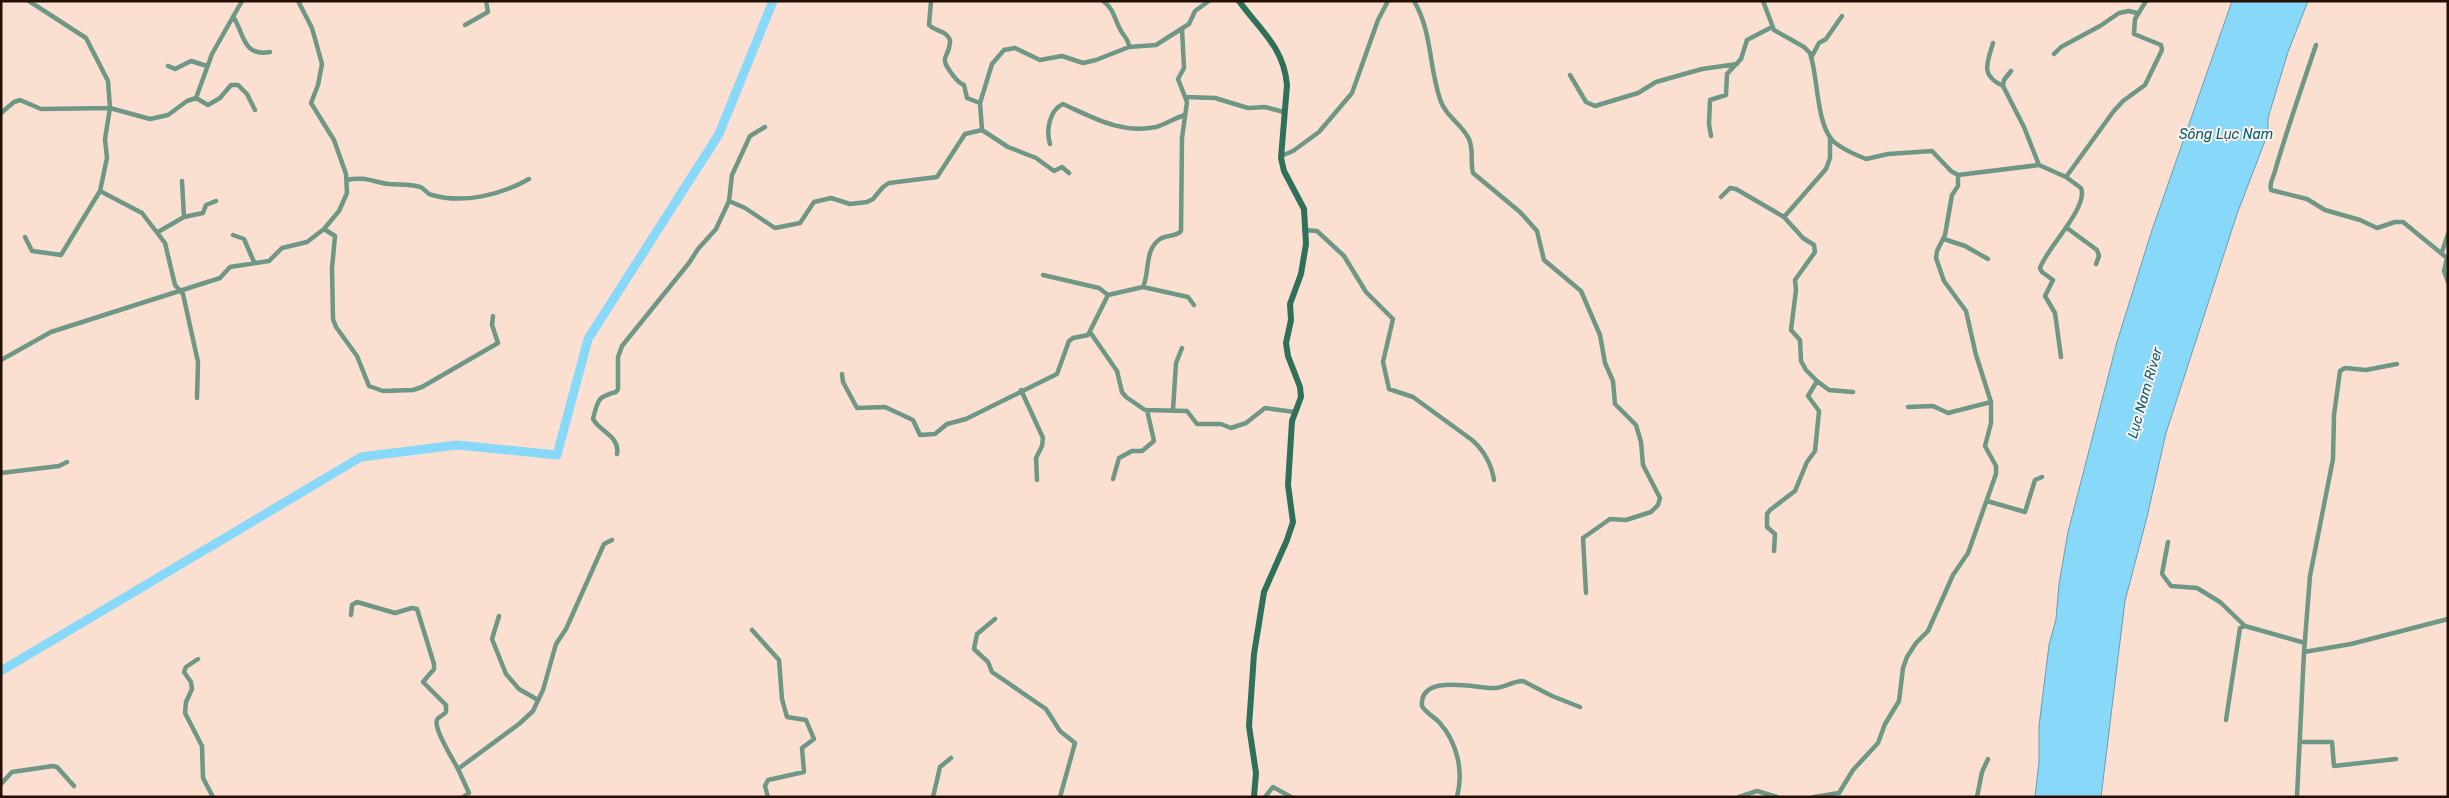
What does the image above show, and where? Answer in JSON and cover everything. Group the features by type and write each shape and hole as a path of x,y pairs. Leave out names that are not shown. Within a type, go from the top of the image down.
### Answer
{"street":[{"path":"25,237 32,252 61,255 100,191 106,164 105,139 110,108 108,81 90,43 79,32 29,1"},
{"path":"1,114 18,100 41,110 74,107 110,108 146,118 168,115 196,98 217,43 234,18 242,1"},
{"path":"1,360 50,332 173,294 179,289 220,278 230,266 269,261 282,248 304,243 324,229 345,198 347,180 334,140 311,103 318,85 322,64 312,28 298,1"},
{"path":"465,25 488,12 486,1"},
{"path":"931,1 929,25 934,30 946,34 950,40 945,60 946,68 958,82 964,85 967,98 980,103"},
{"path":"1103,1 1115,14 1119,28 1128,40 1129,47"},
{"path":"982,130 980,103 992,64 998,55 1008,48 1018,49 1040,60 1064,56 1083,63 1109,56 1129,47 1153,46 1189,24 1195,11 1209,1"},
{"path":"1238,1 1274,44 1286,81 1281,156 1284,171 1304,209 1306,230 1306,250 1290,304 1291,320 1286,343 1288,356 1301,392 1292,421 1288,485 1293,522 1264,592 1254,654 1249,734 1256,773 1254,797"},
{"path":"1281,156 1293,151 1319,132 1352,92 1378,20 1388,1"},
{"path":"1414,1 1430,46 1435,83 1442,106 1449,116 1461,126 1472,147 1473,173 1520,212 1536,231 1544,260 1558,274 1577,285 1582,291 1600,335 1605,363 1614,381 1615,404 1636,425 1641,442 1644,467 1659,496 1658,505 1652,512 1626,520 1610,520 1584,538 1586,593"},
{"path":"1762,1 1772,27 1777,34 1804,48 1811,58 1818,103 1830,137 1830,158 1826,169 1784,217"},
{"path":"2066,177 2113,112 2123,101 2145,85 2162,50 2161,44 2134,34 2137,13 2146,1"},
{"path":"2054,54 2060,47 2100,26 2119,13 2129,11 2137,13"},
{"path":"1811,58 1819,43 1826,39 1842,16"},
{"path":"234,18 244,42 259,53 270,52"},
{"path":"1711,136 1709,124 1710,100 1726,95 1726,74 1738,64 1747,40 1772,27"},
{"path":"1143,287 1152,246 1162,238 1178,234 1181,231 1182,138 1186,97 1178,79 1184,68 1182,29"},
{"path":"1992,43 1986,71 1990,78 2003,86 2024,127 2039,164"},
{"path":"2316,45 2278,153 2274,173 2269,184 2271,190 2306,199 2325,210 2360,220 2377,228 2394,222 2402,222 2442,252 2447,258 2444,271 2448,282"},
{"path":"168,66 174,69 191,61 207,66"},
{"path":"1570,74 1586,102 1595,106 1638,93 1647,85 1664,79 1702,69 1738,64"},
{"path":"2003,86 2004,80 2011,71"},
{"path":"196,98 205,104 211,104 220,98 231,85 238,85 247,94 255,110"},
{"path":"1186,97 1215,98 1248,108 1265,107 1284,112"},
{"path":"1050,144 1047,135 1048,123 1059,106 1063,104 1088,117 1125,129 1155,127 1185,116"},
{"path":"617,454 612,436 593,419 600,398 605,394 616,392 618,389 620,350 698,249 709,239 729,201 732,175 750,136 765,127"},
{"path":"729,201 745,208 775,228 798,224 803,220 808,207 814,202 831,198 850,204 868,202 874,199 883,187 889,183 937,177 965,134 982,130 1008,147 1036,158 1054,172 1062,167 1069,173"},
{"path":"1830,137 1866,159 1888,154 1932,151 1951,171 1958,175 2039,164 2066,177 2083,191 2067,228 2046,255 2040,268 2042,272 2054,280 2044,296 2054,309 2061,357"},
{"path":"1814,797 1838,796 1853,770 1880,740 1885,724 1899,701 1903,668 1907,657 1916,643 1928,631 1953,575 1968,553 1997,470 1984,446 1991,423 1991,402 1976,355 1966,311 1944,281 1937,264 1937,251 1944,238 1952,195 1958,186 1958,175"},
{"path":"347,180 359,178 388,184 417,186 423,188 430,195 460,199 502,191 529,179"},
{"path":"182,181 184,218"},
{"path":"1721,197 1733,187 1784,217 1816,249 1796,277 1791,328 1800,340 1802,363 1817,381 1829,390 1853,392"},
{"path":"100,191 142,213 158,232 167,248 175,285 185,300 199,370 197,398"},
{"path":"158,232 184,218 203,214 206,204 216,201"},
{"path":"2067,228 2098,250 2099,256 2096,264"},
{"path":"324,229 335,236 332,309 336,327 357,356 367,383 373,388 382,391 414,390 482,354 498,343 492,328 493,316"},
{"path":"1306,230 1317,231 1344,256 1366,292 1393,319 1383,362 1388,389 1413,398 1472,440 1480,448 1491,468 1494,480"},
{"path":"2442,252 2448,234"},
{"path":"233,235 244,239 254,262"},
{"path":"1944,238 1965,246 1988,259"},
{"path":"1042,276 1099,288 1108,295"},
{"path":"1108,295 1143,287 1188,297 1194,305"},
{"path":"842,374 843,382 856,408 880,407 896,412 913,420 922,436 935,434 947,424 966,419 1021,390 1057,374 1070,339 1083,338 1090,332 1108,295"},
{"path":"1090,332 1117,371 1124,395 1147,410 1189,412 1197,424 1221,424 1231,428 1246,423 1265,408 1295,412"},
{"path":"1173,410 1176,363 1182,348"},
{"path":"2298,797 2297,767 2304,652 2313,558 2333,459 2334,415 2340,371 2345,368 2366,370 2397,364"},
{"path":"1774,551 1776,536 1767,527 1767,514 1772,506 1795,491 1805,466 1816,448 1819,411 1808,396 1817,381"},
{"path":"1021,390 1043,438 1042,446 1036,454 1037,480"},
{"path":"1908,407 1932,406 1948,413 1991,402"},
{"path":"1113,479 1119,458 1132,451 1142,451 1152,443 1147,410"},
{"path":"1,473 60,466 67,462"},
{"path":"1987,501 2025,512 2035,480 2042,476"},
{"path":"458,769 530,715 538,700 556,644 570,622 604,544 612,540"},
{"path":"2168,542 2162,569 2167,583 2174,587 2197,588 2208,594 2220,602 2245,626 2305,643"},
{"path":"351,615 352,605 357,602 395,613 412,608 417,609 434,664 432,672 423,682 446,705 446,712 438,719 437,724 445,746 469,793 463,797"},
{"path":"499,616 492,639 506,674 519,689 538,700"},
{"path":"995,619 977,634 974,649 988,662 992,672 1049,712 1060,731 1075,743 1060,797"},
{"path":"2304,652 2351,644 2448,619"},
{"path":"2226,720 2240,628 2245,626"},
{"path":"752,630 779,660 782,698 787,717 806,720 814,739 802,748 804,772 768,780 765,786 768,797"},
{"path":"198,659 186,667 184,672 192,682 192,689 186,702 185,713 202,746 203,778 213,797"},
{"path":"1457,797 1460,783 1454,746 1443,726 1422,706 1422,700 1432,688 1462,684 1493,688 1523,681 1552,696 1580,707"},
{"path":"2300,742 2332,742 2334,766 2396,758"},
{"path":"933,797 940,767 951,758"},
{"path":"1977,797 1982,772 1988,759"},
{"path":"1,784 12,772 53,766 74,786"},
{"path":"1265,797 1273,787 1291,797"},
{"path":"1739,797 1758,791 1777,797"}],"water":[{"name":"Sông Lục Nam","path":"2232,1 2308,1 2288,52 2268,118 2268,133 2237,214 2166,433 2125,601 2101,797 2035,797 2039,762 2039,726 2049,645 2056,619 2059,584 2068,532 2117,342 2151,233"}],"waterway":[{"path":"1,671 361,457 457,445 557,455 588,339 719,134 773,1"}],"water label":[{"name":"Lục Nam River","path":"2145,393"}]}
